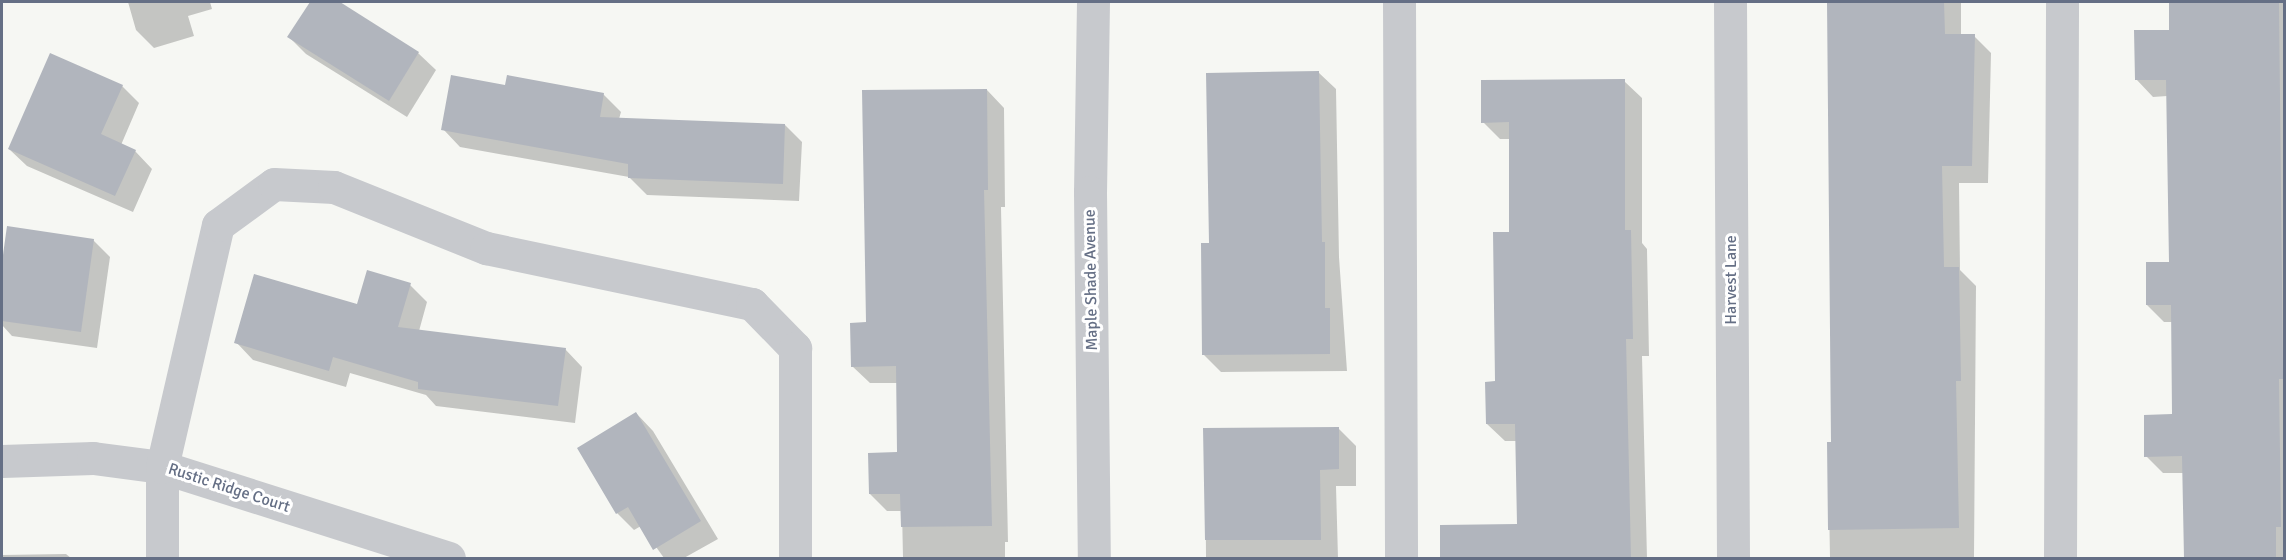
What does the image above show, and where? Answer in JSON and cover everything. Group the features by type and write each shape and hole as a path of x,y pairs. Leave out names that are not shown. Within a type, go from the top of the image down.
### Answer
{"street":[{"name":"Maple Shade Avenue","path":"1093,2 1090,192 1094,558"},
{"path":"1399,2 1401,558"},
{"name":"Harvest Lane","path":"1730,2 1733,558"},
{"path":"2060,558 2062,2"},
{"path":"162,558 162,467 218,225 273,184 334,187 486,248 752,304 795,348 795,558"},
{"name":"Rustic Ridge Court","path":"2,461 93,458 162,467 449,558"}],"building":[{"path":"310,2 340,2 419,52 389,101 287,37"},
{"path":"1827,2 1944,2 1945,34 1975,34 1972,166 1942,166 1944,267 1959,267 1961,381 1956,381 1959,528 1828,530 1827,442 1831,442"},
{"path":"2169,2 2279,2 2283,379 2279,379 2281,527 2276,527 2276,558 2184,558 2182,456 2144,457 2144,415 2172,414 2171,305 2146,305 2146,262 2169,262 2166,80 2135,80 2134,30 2169,30"},
{"path":"50,53 123,85 101,134 136,150 115,196 8,149"},
{"path":"1319,71 1322,242 1325,242 1325,308 1330,308 1330,354 1202,355 1201,243 1209,243 1206,73"},
{"path":"451,75 505,85 507,75 604,93 600,117 785,124 783,184 628,178 628,164 441,130"},
{"path":"1625,79 1625,230 1631,230 1633,339 1626,339 1631,558 1440,558 1440,525 1517,524 1515,424 1486,424 1485,382 1495,381 1493,232 1509,232 1509,122 1481,123 1481,80"},
{"path":"987,89 988,190 984,190 992,526 901,527 900,494 869,494 868,453 897,452 896,366 851,367 850,323 866,322 862,90"},
{"path":"7,226 94,239 81,332 2,321 2,262"},
{"path":"367,270 411,283 398,327 566,348 558,406 418,389 418,382 333,357 329,371 234,343 254,274 357,304"},
{"path":"636,412 701,521 653,550 628,507 616,514 577,448"},
{"path":"1339,427 1339,469 1320,470 1321,540 1205,540 1203,428"}]}
